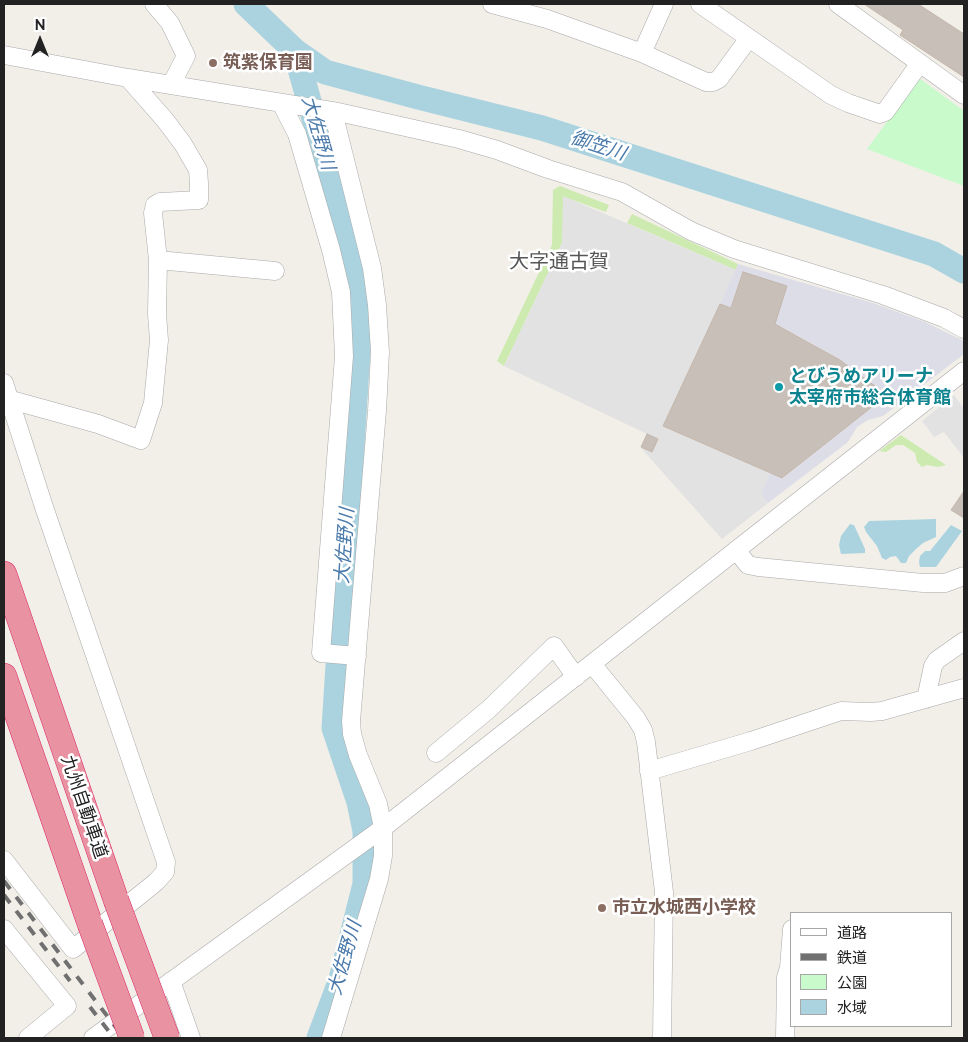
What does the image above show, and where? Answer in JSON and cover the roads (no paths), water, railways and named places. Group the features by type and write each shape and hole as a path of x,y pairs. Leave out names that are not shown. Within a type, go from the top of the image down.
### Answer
{"highway":[{"name":"九州自動車道","path":"4,574 127,898 167,1038"},
{"name":"九州自動車道","path":"4,676 90,924 132,1038"}],"street":[{"path":"154,4 170,24 186,56 172,85"},
{"path":"492,4 546,19 642,53 706,82 713,82 719,78 749,38"},
{"path":"642,53 664,4"},
{"path":"700,4 831,95 880,114 885,112 920,62"},
{"path":"838,4 964,95"},
{"path":"4,55 128,78 331,111 458,138 622,192 691,231 734,249 883,295 944,318 964,329"},
{"path":"6,393 141,440 153,403 159,340 158,260 153,213 155,205 160,202 198,200 198,170 166,120 128,78"},
{"path":"285,104 331,250 340,292 344,356 321,653 357,656"},
{"path":"331,111 372,268 377,306 380,352 377,411 351,721 352,734 358,755 378,804 383,828 383,856 379,879 333,1038"},
{"path":"158,260 276,271"},
{"path":"93,1038 383,828 964,372"},
{"path":"4,860 73,949 127,898 156,882 165,872 166,862 6,393"},
{"path":"736,550 748,565 923,583 945,583 964,576"},
{"path":"926,699 932,666 937,660 964,641"},
{"path":"436,753 489,709 554,646 576,677"},
{"path":"592,664 636,718 643,730 646,742 664,892 662,1038"},
{"path":"649,771 681,760 751,741 841,711 882,711 964,688"},
{"path":"6,936 67,1006 28,1038"},
{"path":"785,1038 786,977 790,955"},
{"path":"171,981 191,1038"}],"water":[{"path":"936,519 936,537 923,543 909,556 906,563 901,563 896,556 886,560 882,558 877,546 864,527 869,521"},
{"path":"850,524 854,525 865,553 841,554 839,545 841,536"},
{"path":"951,525 962,531 936,567 920,567 920,556 925,551 930,551"}],"waterway":[{"name":"御笠川","path":"246,4 295,51 325,72 542,128 934,254 964,271"},
{"name":"大佐野川","path":"295,51 362,290 334,728 359,802 365,831 365,884 341,979 319,1038"}],"railway":[{"path":"4,881 124,1038"},
{"path":"4,895 70,981"},
{"path":"90,1007 114,1038"}],"place":[{"name":"筑紫保育園","path":"213,63"},
{"name":"とびうめアリーナ 太宰府市総合体育館","path":"779,387"},
{"name":"市立水城西小学校","path":"602,908"}],"district":[{"name":"大字通古賀","path":"559,262"}]}
